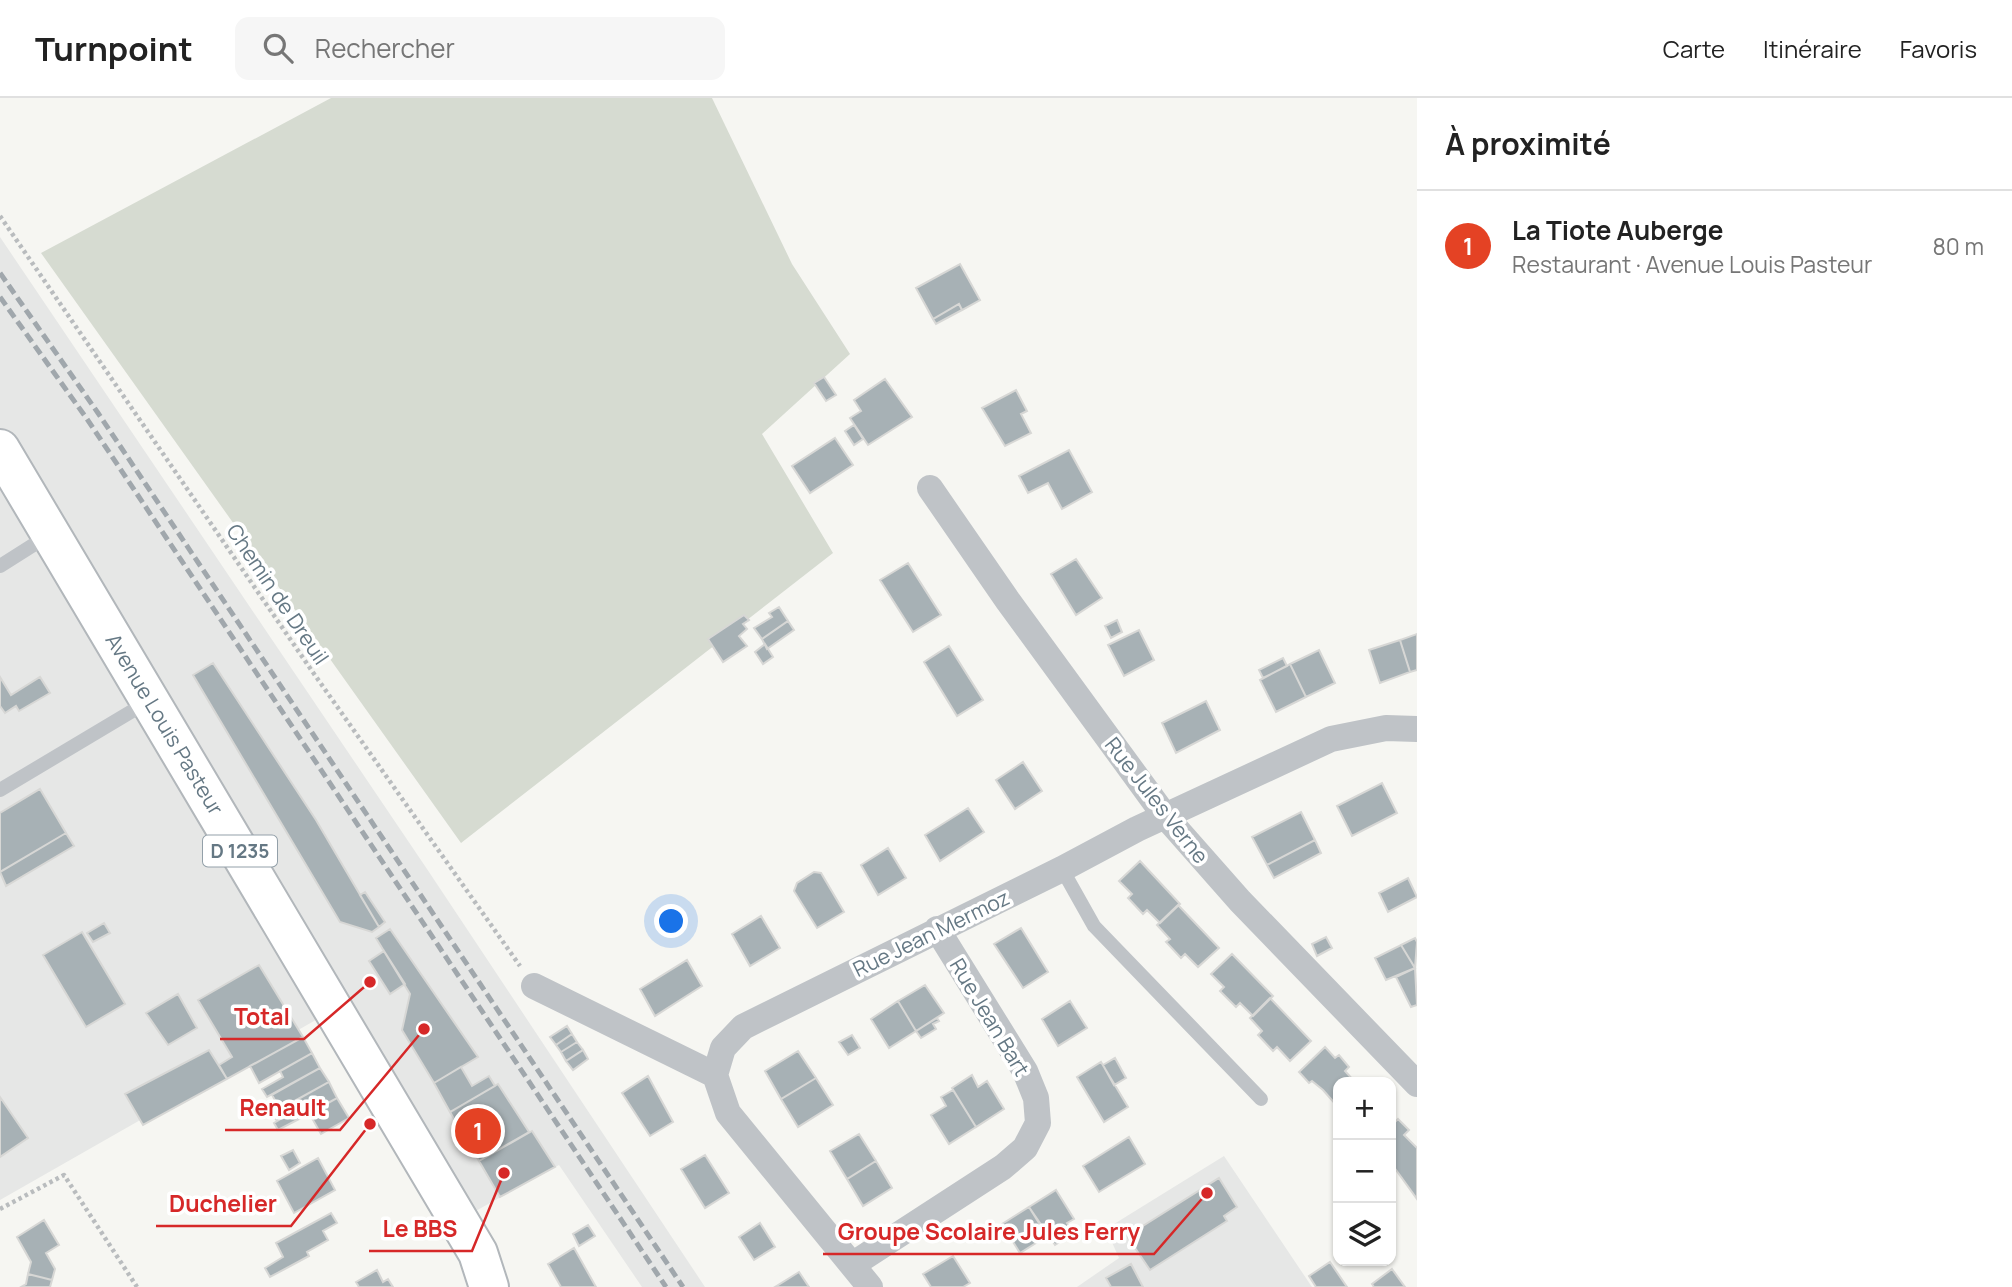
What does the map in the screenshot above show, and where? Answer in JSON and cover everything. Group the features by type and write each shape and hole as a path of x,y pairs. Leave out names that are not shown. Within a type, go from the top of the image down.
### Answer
{"main road":[{"name":"Avenue Louis Pasteur","path":"0,449 151,700 483,1270 509,1287"}],"street":[{"name":"Rue Jules Verne","path":"930,488 1008,601 1165,816 1240,901 1417,1084"},
{"name":"Rue Jean Mermoz","path":"715,1075 723,1048 743,1027 1165,816 1331,739 1386,728 1417,729"},
{"name":"Rue Jean Bart","path":"852,1265 1003,1167 1025,1148 1038,1123 1036,1098 1025,1071 937,929"},
{"path":"534,986 715,1075 728,1113 870,1287"}],"lane":[{"path":"0,577 4,564 52,533"},
{"path":"0,790 151,700"},
{"path":"1062,869 1094,926 1261,1099"}],"path":[{"name":"Chemin de Dreuil","path":"0,216 312,671 534,986"},
{"path":"0,1209 64,1175 137,1287"}],"shaded area":[{"path":"331,98 712,98 792,264 850,354 762,434 833,553 461,843 41,253"},
{"path":"0,237 427,869 705,1287 642,1287 559,1165 443,1229 321,1017 0,1200"},
{"path":"1224,1156 1312,1287 1077,1287 1119,1258 1106,1229"}],"building":[{"path":"960,264 980,300 962,310 959,304 933,319 916,288"},
{"path":"959,304 962,310 936,324 933,319"},
{"path":"824,377 836,395 826,401 814,383"},
{"path":"885,379 912,417 868,445 850,418 861,411 854,400"},
{"path":"1016,390 1027,411 1021,414 1031,433 1005,446 982,408"},
{"path":"854,425 863,439 854,445 845,431"},
{"path":"835,438 853,465 810,493 792,466"},
{"path":"1069,450 1092,492 1062,509 1048,483 1028,493 1019,476"},
{"path":"1076,559 1102,598 1076,615 1051,574"},
{"path":"908,563 941,615 913,632 880,580"},
{"path":"779,607 788,621 762,639 754,628 772,617 769,613"},
{"path":"744,615 749,620 743,624 747,629 739,636 747,646 723,662 708,639"},
{"path":"1117,620 1122,632 1111,638 1105,626"},
{"path":"788,621 794,630 767,649 762,639"},
{"path":"1139,630 1154,660 1124,676 1108,645"},
{"path":"1417,634 1417,670 1410,672 1400,640"},
{"path":"1400,640 1410,672 1380,683 1369,650"},
{"path":"765,644 773,657 763,664 755,652"},
{"path":"949,646 983,700 957,716 924,662"},
{"path":"1319,650 1335,683 1306,697 1290,664"},
{"path":"1283,658 1287,666 1263,678 1259,670"},
{"path":"213,663 316,820 379,927 372,932 340,922 193,675"},
{"path":"1290,664 1306,697 1276,712 1260,680"},
{"path":"0,677 11,695 40,677 50,693 19,711 16,706 5,713 0,706"},
{"path":"1206,701 1220,730 1176,753 1162,723"},
{"path":"1023,762 1042,791 1015,809 996,780"},
{"path":"1382,783 1397,813 1352,836 1337,806"},
{"path":"40,789 66,833 0,872 0,813"},
{"path":"968,808 984,832 940,861 925,835"},
{"path":"1301,812 1315,840 1267,865 1252,837"},
{"path":"66,833 74,846 6,886 0,872"},
{"path":"1315,840 1321,853 1274,878 1267,865"},
{"path":"888,848 906,878 878,895 861,865"},
{"path":"1140,861 1180,904 1160,923 1147,910 1143,914 1128,898 1132,894 1119,881"},
{"path":"814,872 821,873 844,912 817,928 794,891 797,883"},
{"path":"1408,878 1417,897 1388,912 1379,893"},
{"path":"365,892 385,922 379,927 360,895"},
{"path":"1178,905 1219,948 1198,967 1185,954 1181,958 1166,942 1170,939 1157,925"},
{"path":"761,916 780,948 750,966 732,934"},
{"path":"104,923 110,933 93,942 87,933"},
{"path":"1021,928 1048,972 1023,988 994,944"},
{"path":"390,929 478,1057 434,1083 402,1030 410,994 376,938"},
{"path":"82,932 125,1004 86,1027 43,955"},
{"path":"1326,937 1332,948 1317,956 1312,944"},
{"path":"1415,938 1417,942 1415,968 1401,945"},
{"path":"1401,945 1415,968 1386,980 1375,958"},
{"path":"384,951 405,984 390,994 369,961"},
{"path":"1232,954 1273,996 1253,1016 1240,1003 1236,1007 1220,991 1224,987 1211,974"},
{"path":"687,960 702,986 655,1016 640,989"},
{"path":"259,965 303,1037 227,1079 219,1065 232,1057 198,1000"},
{"path":"1415,968 1417,1005 1411,1007 1396,977"},
{"path":"925,985 944,1013 916,1031 898,1001"},
{"path":"178,994 197,1028 168,1045 146,1013"},
{"path":"1270,998 1311,1041 1290,1061 1277,1047 1273,1051 1258,1035 1262,1031 1250,1018"},
{"path":"898,1001 916,1031 889,1048 871,1019"},
{"path":"1070,1001 1087,1028 1058,1046 1042,1019"},
{"path":"937,1018 939,1021 933,1024 936,1029 921,1038 916,1031"},
{"path":"567,1026 572,1034 556,1045 550,1037"},
{"path":"572,1034 577,1042 561,1052 556,1045"},
{"path":"852,1035 860,1048 848,1055 839,1042"},
{"path":"303,1037 312,1053 259,1083 250,1066"},
{"path":"577,1042 583,1050 566,1061 561,1052"},
{"path":"1325,1047 1335,1058 1339,1055 1349,1067 1345,1071 1350,1077 1333,1077 1333,1101 1299,1072"},
{"path":"209,1050 227,1079 143,1125 125,1094"},
{"path":"583,1050 588,1059 573,1070 566,1061"},
{"path":"798,1051 816,1078 781,1099 765,1071"},
{"path":"312,1053 320,1068 267,1097 262,1089 283,1077 280,1071"},
{"path":"1115,1058 1126,1078 1114,1085 1103,1065"},
{"path":"1101,1062 1128,1107 1104,1122 1077,1077"},
{"path":"461,1067 472,1086 489,1076 495,1086 450,1112 434,1083"},
{"path":"320,1068 329,1082 280,1109 272,1095"},
{"path":"972,1075 978,1087 987,1081 1004,1109 976,1127 952,1088"},
{"path":"648,1076 673,1122 650,1136 622,1093"},
{"path":"816,1078 833,1105 798,1127 781,1099"},
{"path":"329,1082 337,1098 303,1117 295,1101"},
{"path":"498,1084 529,1132 479,1161 450,1112"},
{"path":"953,1090 976,1127 949,1144 931,1115 946,1106 941,1097"},
{"path":"0,1097 28,1138 0,1157"},
{"path":"337,1098 349,1118 321,1134 309,1113"},
{"path":"295,1101 299,1108 277,1121 273,1114"},
{"path":"299,1108 303,1117 278,1130 274,1123"},
{"path":"1398,1119 1409,1130 1404,1135 1417,1148 1417,1199 1396,1170"},
{"path":"532,1131 555,1167 500,1197 479,1161"},
{"path":"859,1134 876,1161 847,1179 830,1151"},
{"path":"1129,1137 1145,1164 1099,1192 1083,1166"},
{"path":"293,1150 300,1163 289,1170 281,1156"},
{"path":"705,1155 729,1193 705,1208 681,1169"},
{"path":"318,1158 335,1190 294,1213 277,1181"},
{"path":"876,1161 892,1188 863,1206 847,1179"},
{"path":"1219,1178 1237,1207 1224,1216 1227,1221 1150,1270 1127,1236"},
{"path":"1056,1190 1074,1219 1067,1223 1074,1233 1055,1245 1029,1207"},
{"path":"1029,1207 1047,1236 1020,1253 1002,1224"},
{"path":"331,1213 337,1223 323,1231 328,1240 307,1252 309,1256 270,1277 265,1268 283,1257 276,1243"},
{"path":"44,1220 59,1245 46,1253 55,1269 52,1280 28,1274 31,1262 17,1237"},
{"path":"760,1223 775,1247 754,1260 739,1237"},
{"path":"588,1225 595,1236 579,1246 573,1234"},
{"path":"574,1248 596,1287 561,1287 548,1264"},
{"path":"953,1256 970,1283 963,1287 931,1287 923,1274"},
{"path":"1330,1262 1347,1287 1316,1287 1309,1276"},
{"path":"1131,1264 1143,1287 1111,1287 1106,1278"},
{"path":"1392,1269 1405,1287 1374,1287 1372,1284"},
{"path":"377,1270 383,1282 388,1279 393,1287 359,1287 356,1282"},
{"path":"799,1272 809,1287 775,1287"},
{"path":"28,1274 52,1280 50,1287 21,1287 26,1284"}],"railway":[{"path":"0,273 98,413 683,1287"},
{"path":"0,297 87,419 666,1287"}],"place":[{"name":"Total","path":"370,982"},
{"name":"Renault","path":"424,1029"},
{"name":"Duchelier","path":"370,1124"},
{"name":"La Tiote Auberge","path":"478,1131"},
{"name":"Le BBS","path":"504,1173"},
{"name":"Groupe Scolaire Jules Ferry","path":"1207,1193"}]}
